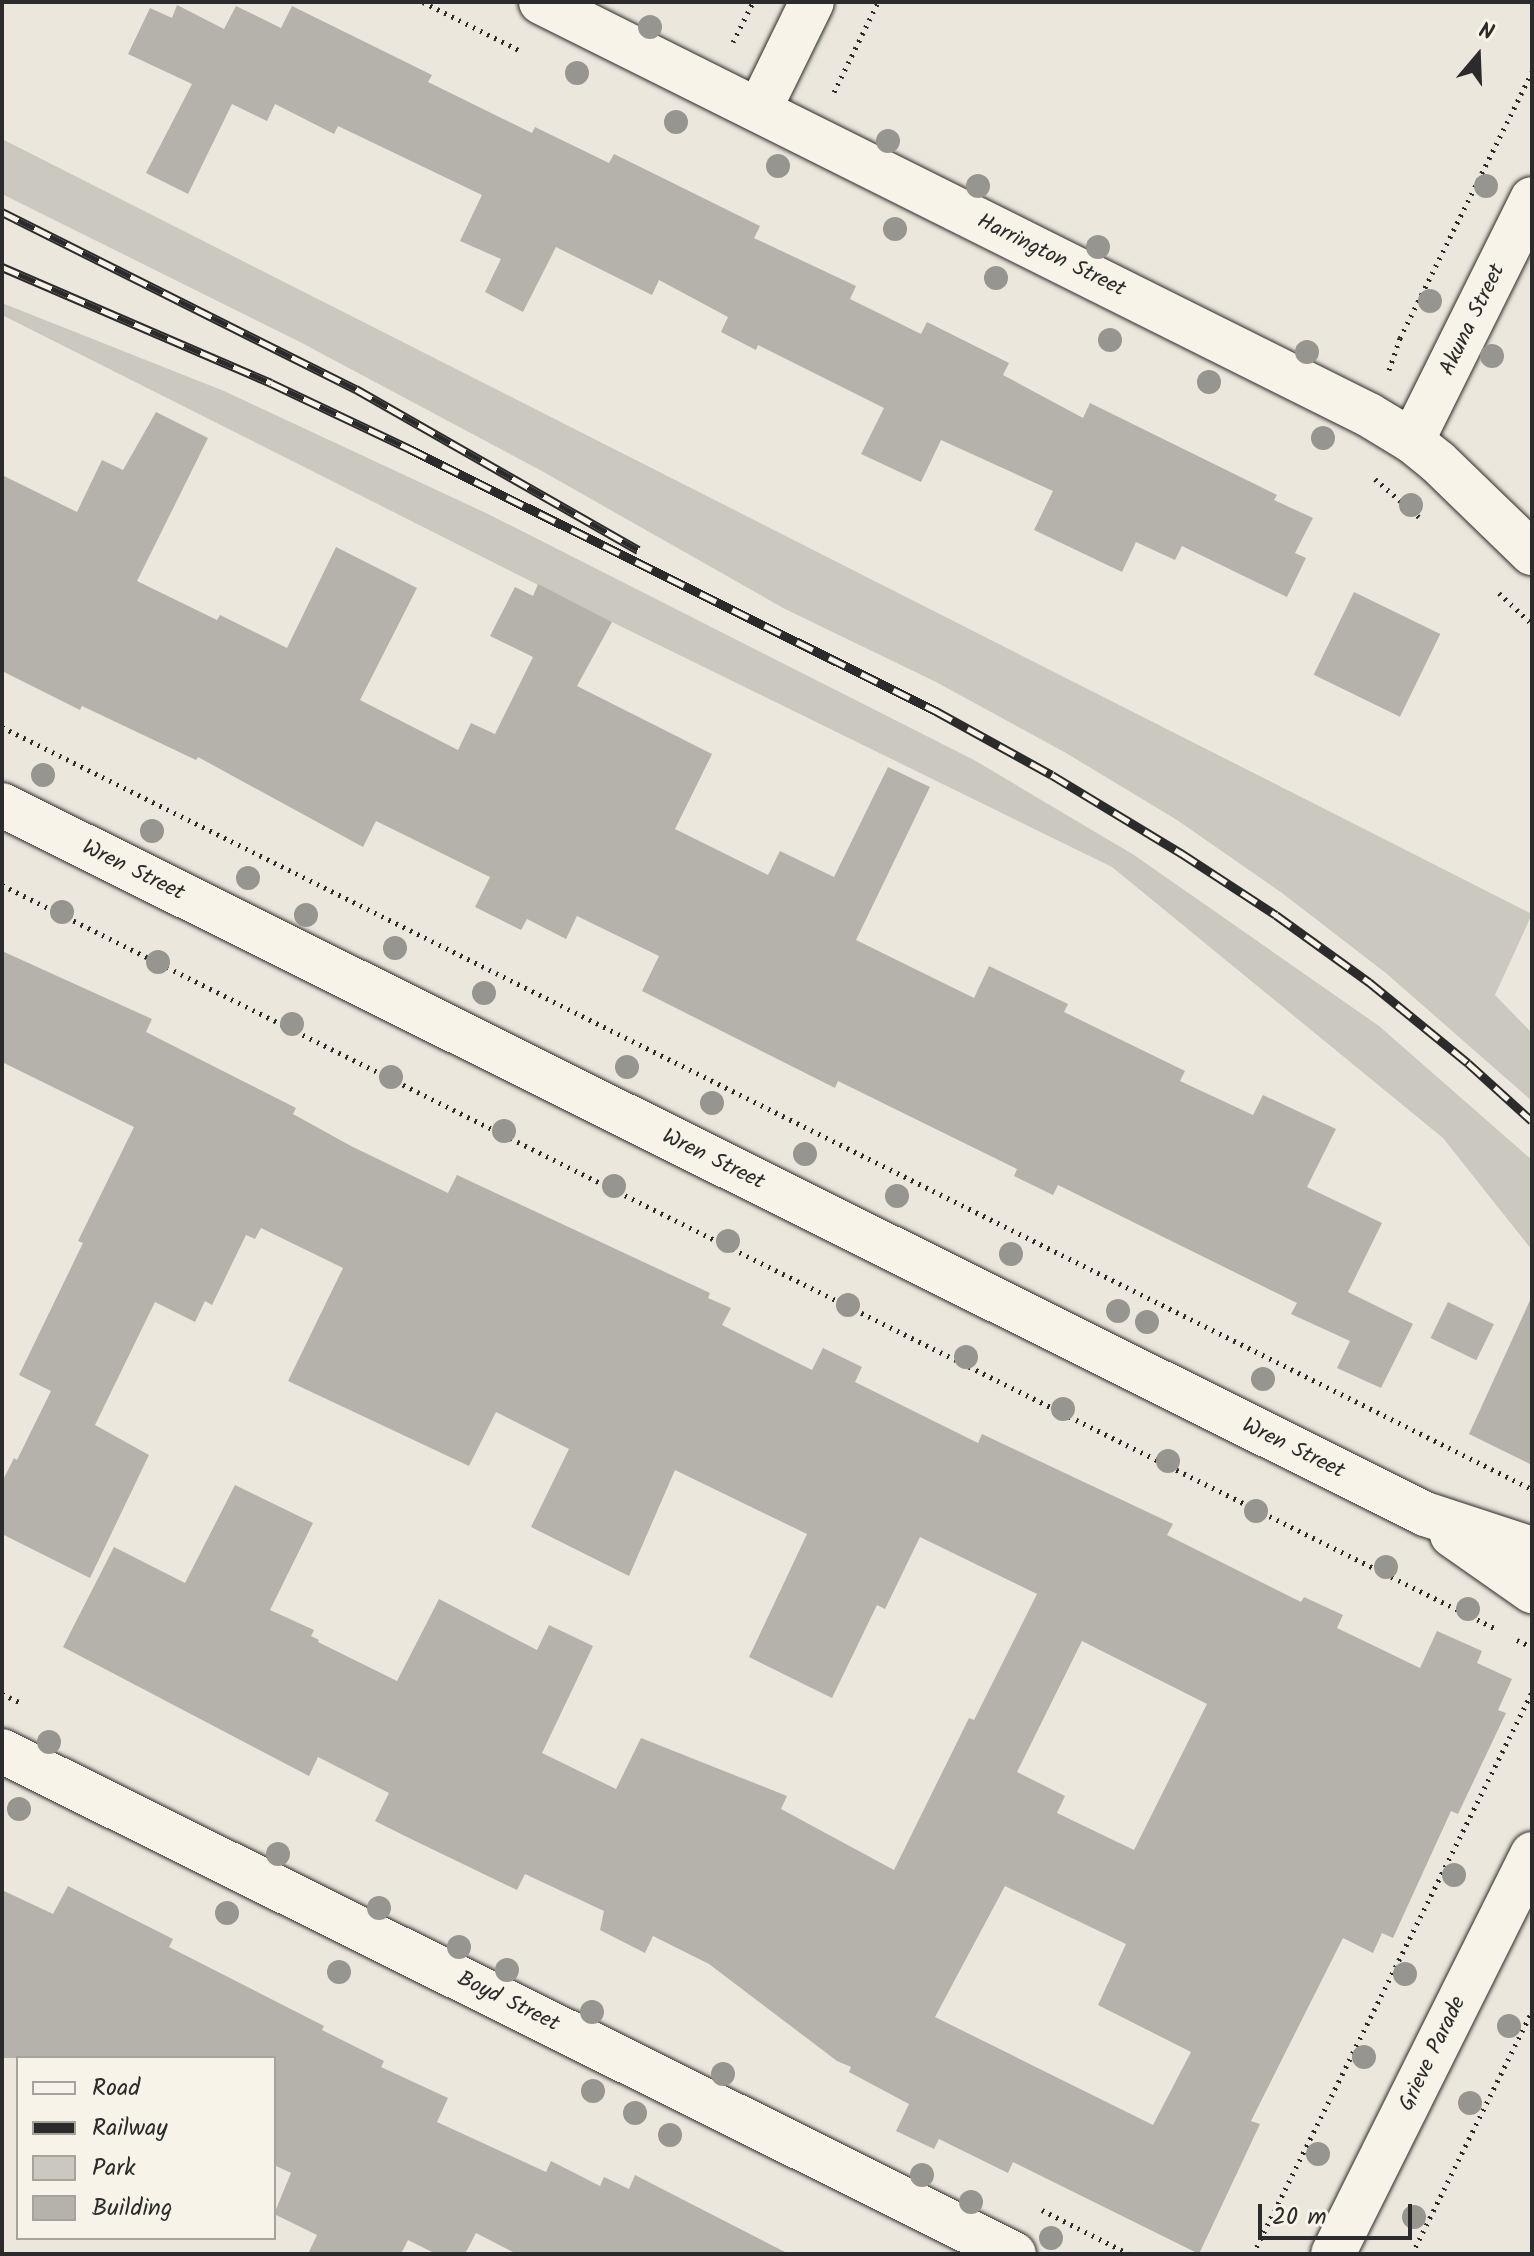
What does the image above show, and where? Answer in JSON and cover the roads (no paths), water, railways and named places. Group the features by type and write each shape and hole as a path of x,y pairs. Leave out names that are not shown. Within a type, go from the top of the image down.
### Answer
{"street":[{"name":"Harrington Street","path":"541,2 1331,395 1412,441 1532,553"},
{"path":"759,110 812,2"},
{"name":"Akuna Street","path":"1412,441 1532,199"},
{"name":"Wren Street","path":"2,805 1425,1514 1532,1549"},
{"name":"Wren Street","path":"1425,1514 1506,1576 1532,1591"},
{"name":"Boyd Street","path":"2,1751 1014,2254"},
{"name":"Grieve Parade","path":"1333,2254 1532,1854"}],"railway":[{"path":"2,212 356,389 638,550"},
{"path":"2,267 271,383 410,449 936,711 1052,775 1276,915 1369,982 1468,1063 1532,1121"}]}
